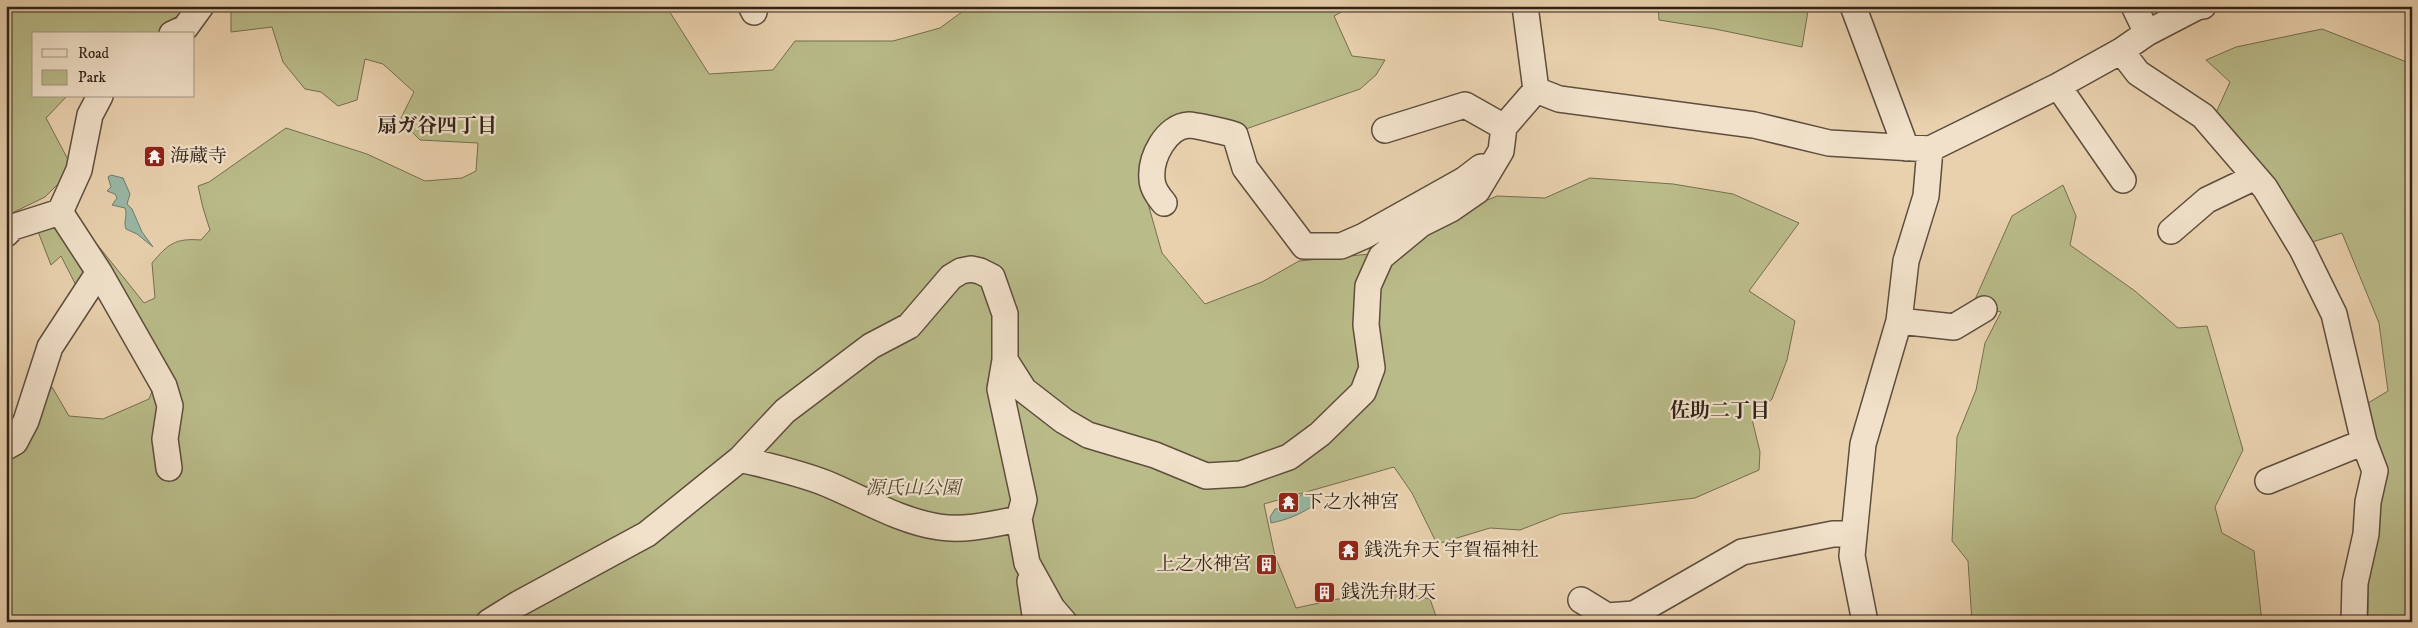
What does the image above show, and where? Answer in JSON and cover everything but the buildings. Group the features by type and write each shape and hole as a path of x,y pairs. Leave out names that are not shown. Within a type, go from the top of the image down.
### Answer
{"street":[{"path":"176,32 185,28 201,6"},
{"path":"1164,203 1156,193 1152,178 1155,162 1159,151 1170,133 1190,125 1235,135 1244,168 1304,246 1341,246 1364,236 1464,180 1502,139 1536,90 1525,6"},
{"path":"1853,6 1918,149 1926,196 1906,261 1900,321 1863,444 1852,556 1864,622"},
{"path":"2134,6 2147,33"},
{"path":"1536,90 1558,99 1754,125 1829,143 1918,149 2058,86 2121,51 2147,33 2197,7 2203,6"},
{"path":"2121,51 2138,73 2203,116 2265,188 2302,249 2334,314 2364,442 2375,471 2368,502 2366,534 2355,583 2354,622"},
{"path":"2058,86 2123,180"},
{"path":"6,234 13,227 60,212 79,170 90,115 99,98"},
{"path":"1385,130 1465,105 1502,139"},
{"path":"1005,360 1024,390 1064,421 1088,435 1155,455 1206,476 1241,474 1289,457 1320,434 1363,392 1372,368 1366,325 1368,286 1381,257 1421,224 1477,192 1502,139"},
{"path":"2171,231 2207,200 2255,177"},
{"path":"60,212 99,272 164,386 170,406 164,439 169,468"},
{"path":"489,622 521,613 647,534 740,459 786,411 871,346 909,326 951,277 961,271 972,269 980,270 992,278 1005,314 1005,360 1000,388 1024,500 1019,519 1036,622"},
{"path":"6,447 15,442 26,421 50,348 99,272"},
{"path":"1900,321 1954,327 1984,309"},
{"path":"2268,481 2364,442"},
{"path":"740,459 797,473 825,483 871,504 939,527 973,527 1019,519"},
{"path":"1581,600 1607,616 1634,614 1742,552 1833,534 1853,534"},
{"path":"1027,563 1052,608 1064,622"}],"green space":[{"path":"6,6 189,6 187,32 32,32 32,98 65,98 46,118 73,169 45,197 6,216"},
{"name":"源氏山公園","path":"231,6 666,6 709,74 773,70 795,41 893,41 940,28 970,6 1353,6 1334,16 1352,56 1385,60 1376,75 1360,89 1243,130 1166,122 1143,186 1162,253 1205,304 1262,282 1299,261 1380,253 1445,218 1497,196 1545,198 1590,178 1673,184 1733,194 1799,223 1749,291 1795,321 1787,360 1772,399 1752,419 1760,452 1759,470 1695,498 1561,514 1520,530 1490,528 1437,544 1412,493 1394,467 1264,504 1275,556 1296,608 1385,589 1430,599 1438,622 6,622 6,458 17,451 52,387 69,416 103,419 149,399 153,389 102,288 85,303 61,256 51,265 37,229 72,213 144,303 155,298 152,263 158,256 178,241 201,240 210,230 198,186 209,182 286,128 367,154 425,181 462,178 476,171 478,143 420,140 400,120 414,92 383,64 365,59 357,100 338,106 321,92 305,89 283,62 272,27 231,32"},
{"path":"1658,6 1805,6 1808,11 1802,47 1715,29 1659,20"},
{"path":"2322,29 2412,64 2412,622 2368,622 2368,587 2375,471 2368,403 2388,391 2379,323 2342,233 2312,242 2214,117 2230,82 2206,60 2236,47"},
{"path":"2063,185 2076,216 2070,245 2135,291 2178,328 2207,326 2243,450 2215,507 2222,533 2254,551 2262,622 1972,622 1968,561 1952,541 1957,437 1976,390 1985,343 2001,312 1973,304 2012,216"}],"shaded area":[{"path":"111,175 123,178 130,194 127,204 132,209 142,232 153,247 137,234 126,229 125,208 112,205 117,198 115,194 107,191 111,187 108,177"},
{"path":"1305,493 1310,493 1314,499 1311,507 1292,517 1271,523 1270,517 1275,509 1290,508"}],"waterway":[{"path":"2208,9 2253,6"}],"place":[{"name":"海蔵寺","path":"154,156"},
{"name":"下之水神宮","path":"1288,502"},
{"name":"銭洗弁天 宇賀福神社","path":"1348,550"},
{"name":"上之水神宮","path":"1267,564"},
{"name":"銭洗弁財天","path":"1325,592"}],"district":[{"name":"扇ガ谷四丁目","path":"437,126"},
{"name":"佐助二丁目","path":"1720,411"}]}
